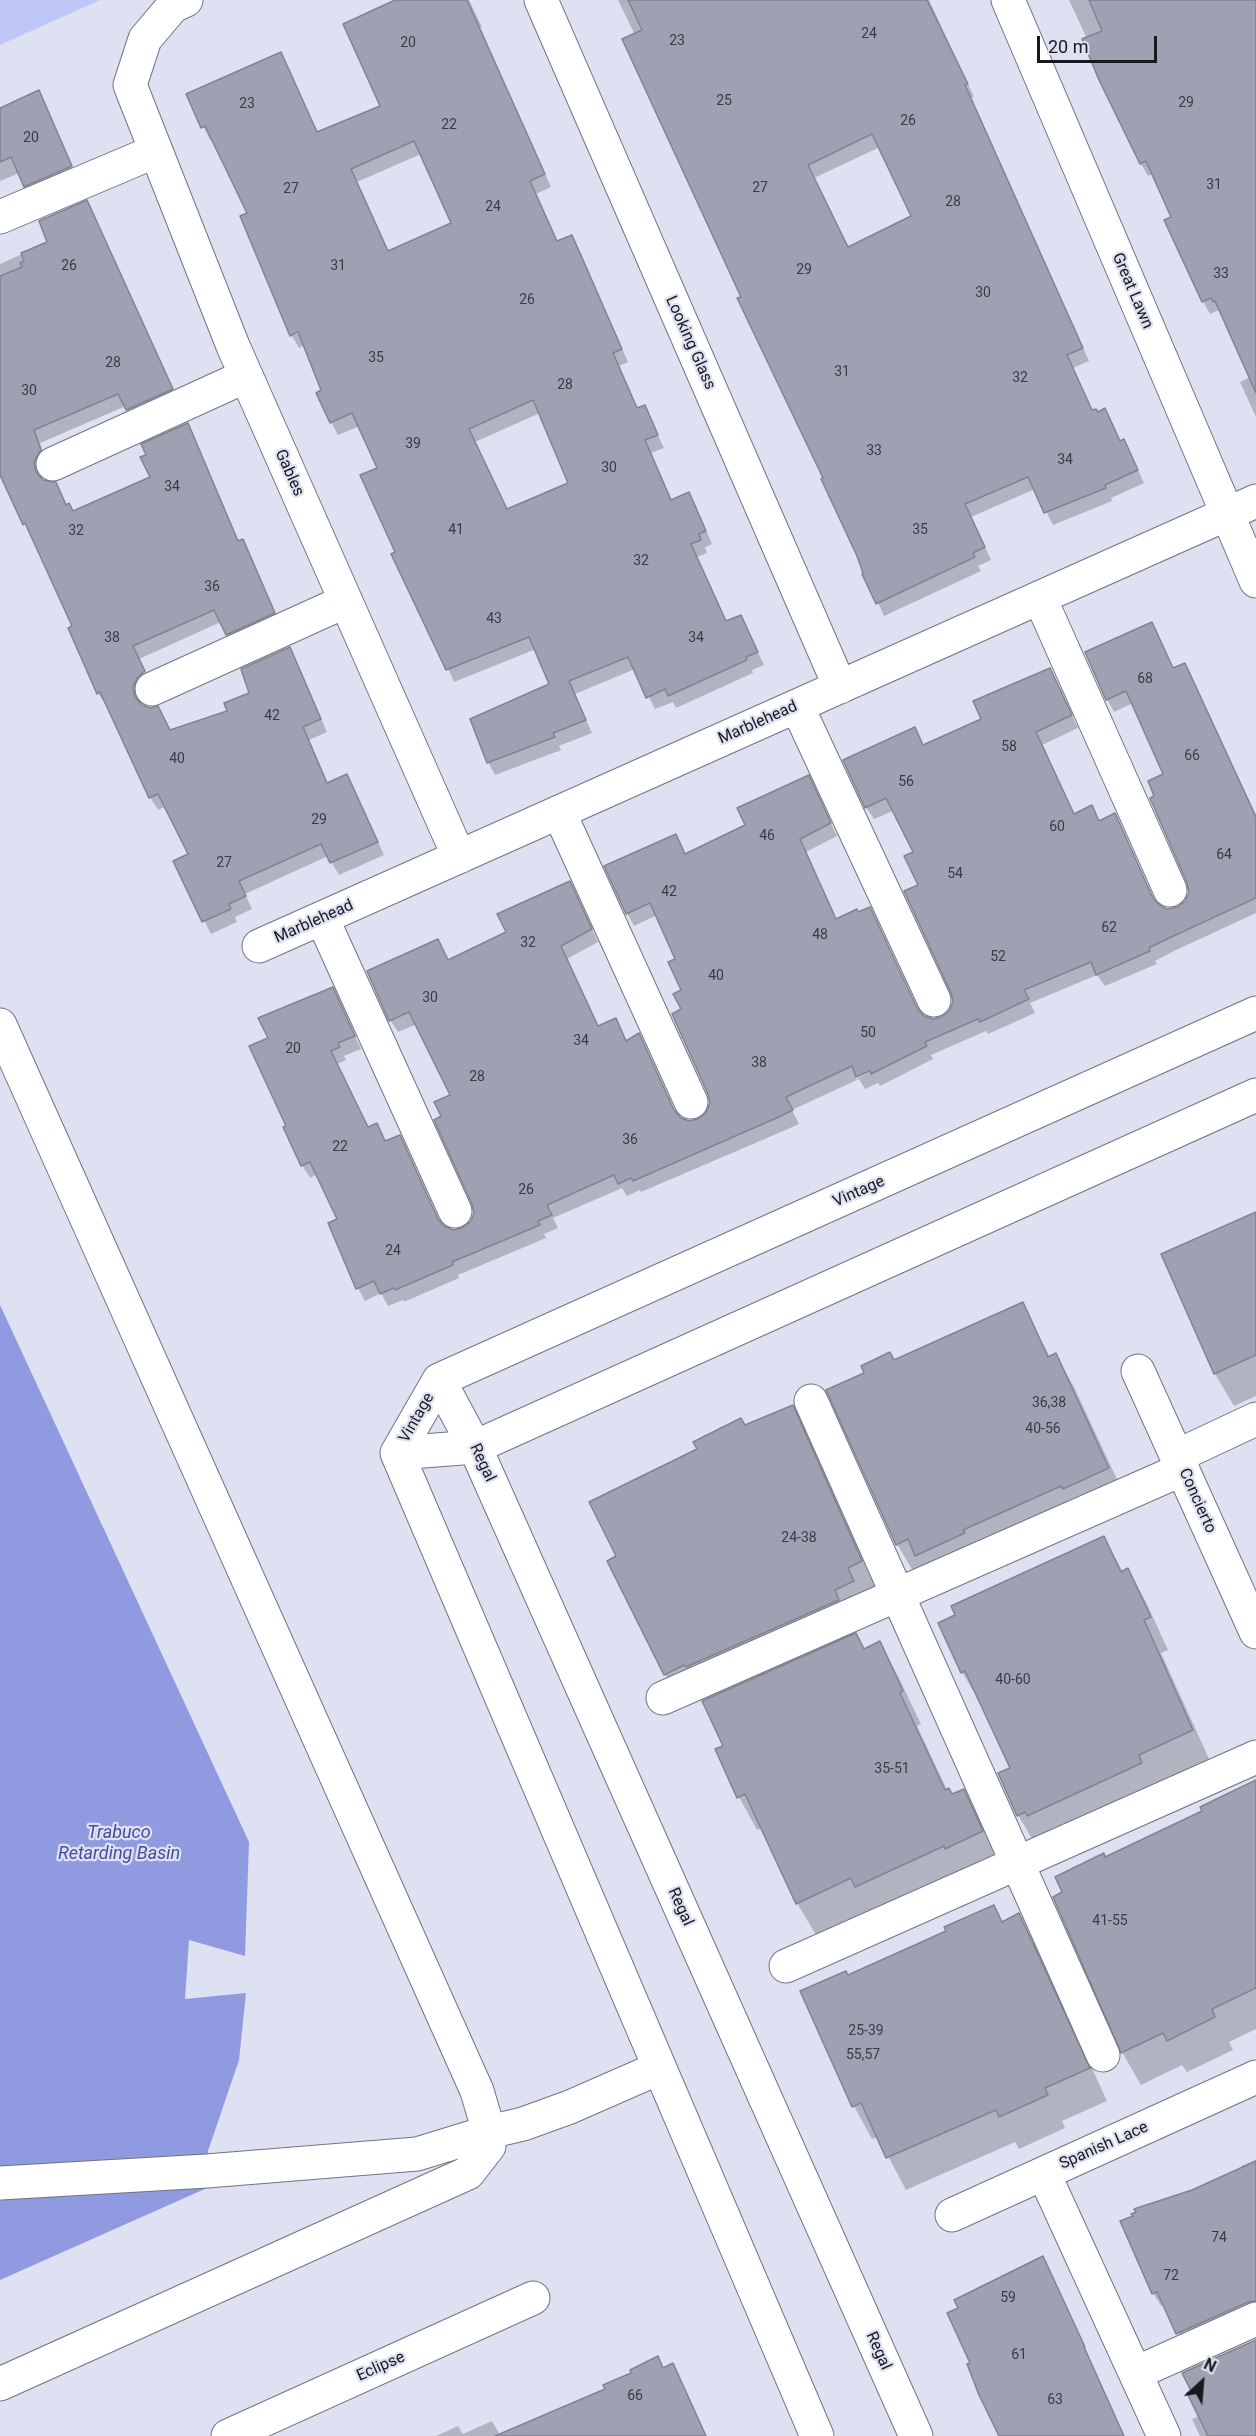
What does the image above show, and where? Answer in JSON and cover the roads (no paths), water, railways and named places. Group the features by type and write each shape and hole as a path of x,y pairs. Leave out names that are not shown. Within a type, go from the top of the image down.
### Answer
{"street":[{"name":"Gables","path":"186,0 173,6 145,39 130,85 246,376 459,857"},
{"name":"Looking Glass","path":"541,0 840,687"},
{"name":"Great Lawn","path":"1008,0 1242,508 1256,581"},
{"path":"0,217 156,151"},
{"path":"53,465 246,376"},
{"name":"Marblehead","path":"260,946 1242,508"},
{"path":"1040,598 1170,890"},
{"path":"152,689 346,601"},
{"path":"797,706 934,1000"},
{"path":"559,812 691,1102"},
{"path":"322,918 455,1211"},
{"name":"Vintage","path":"397,1453 439,1380 1256,1013"},
{"path":"0,1025 477,2091 489,2133 489,2146 468,2174 0,2384"},
{"name":"Vintage","path":"397,1453 475,1447 1256,1095"},
{"name":"Concierto","path":"1138,1371 1256,1632"},
{"name":"Regal","path":"439,1380 475,1447 916,2436"},
{"path":"811,1401 1103,2055"},
{"path":"663,1698 897,1595 1180,1463 1256,1419"},
{"path":"397,1453 817,2436"},
{"path":"786,1966 1256,1757"},
{"path":"0,2182 207,2171 417,2154 523,2124 570,2107 659,2068"},
{"name":"Spanish Lace","path":"952,2215 1256,2077"},
{"path":"1044,2174 1164,2436"},
{"name":"Eclipse","path":"228,2436 533,2298"},
{"path":"1136,2373 1256,2319"}],"water":[{"name":"Trabuco Retarding Basin","path":"0,1305 249,1842 245,1956 189,1940 185,1999 246,1993 239,2060 208,2151 207,2188 0,2280"}]}
